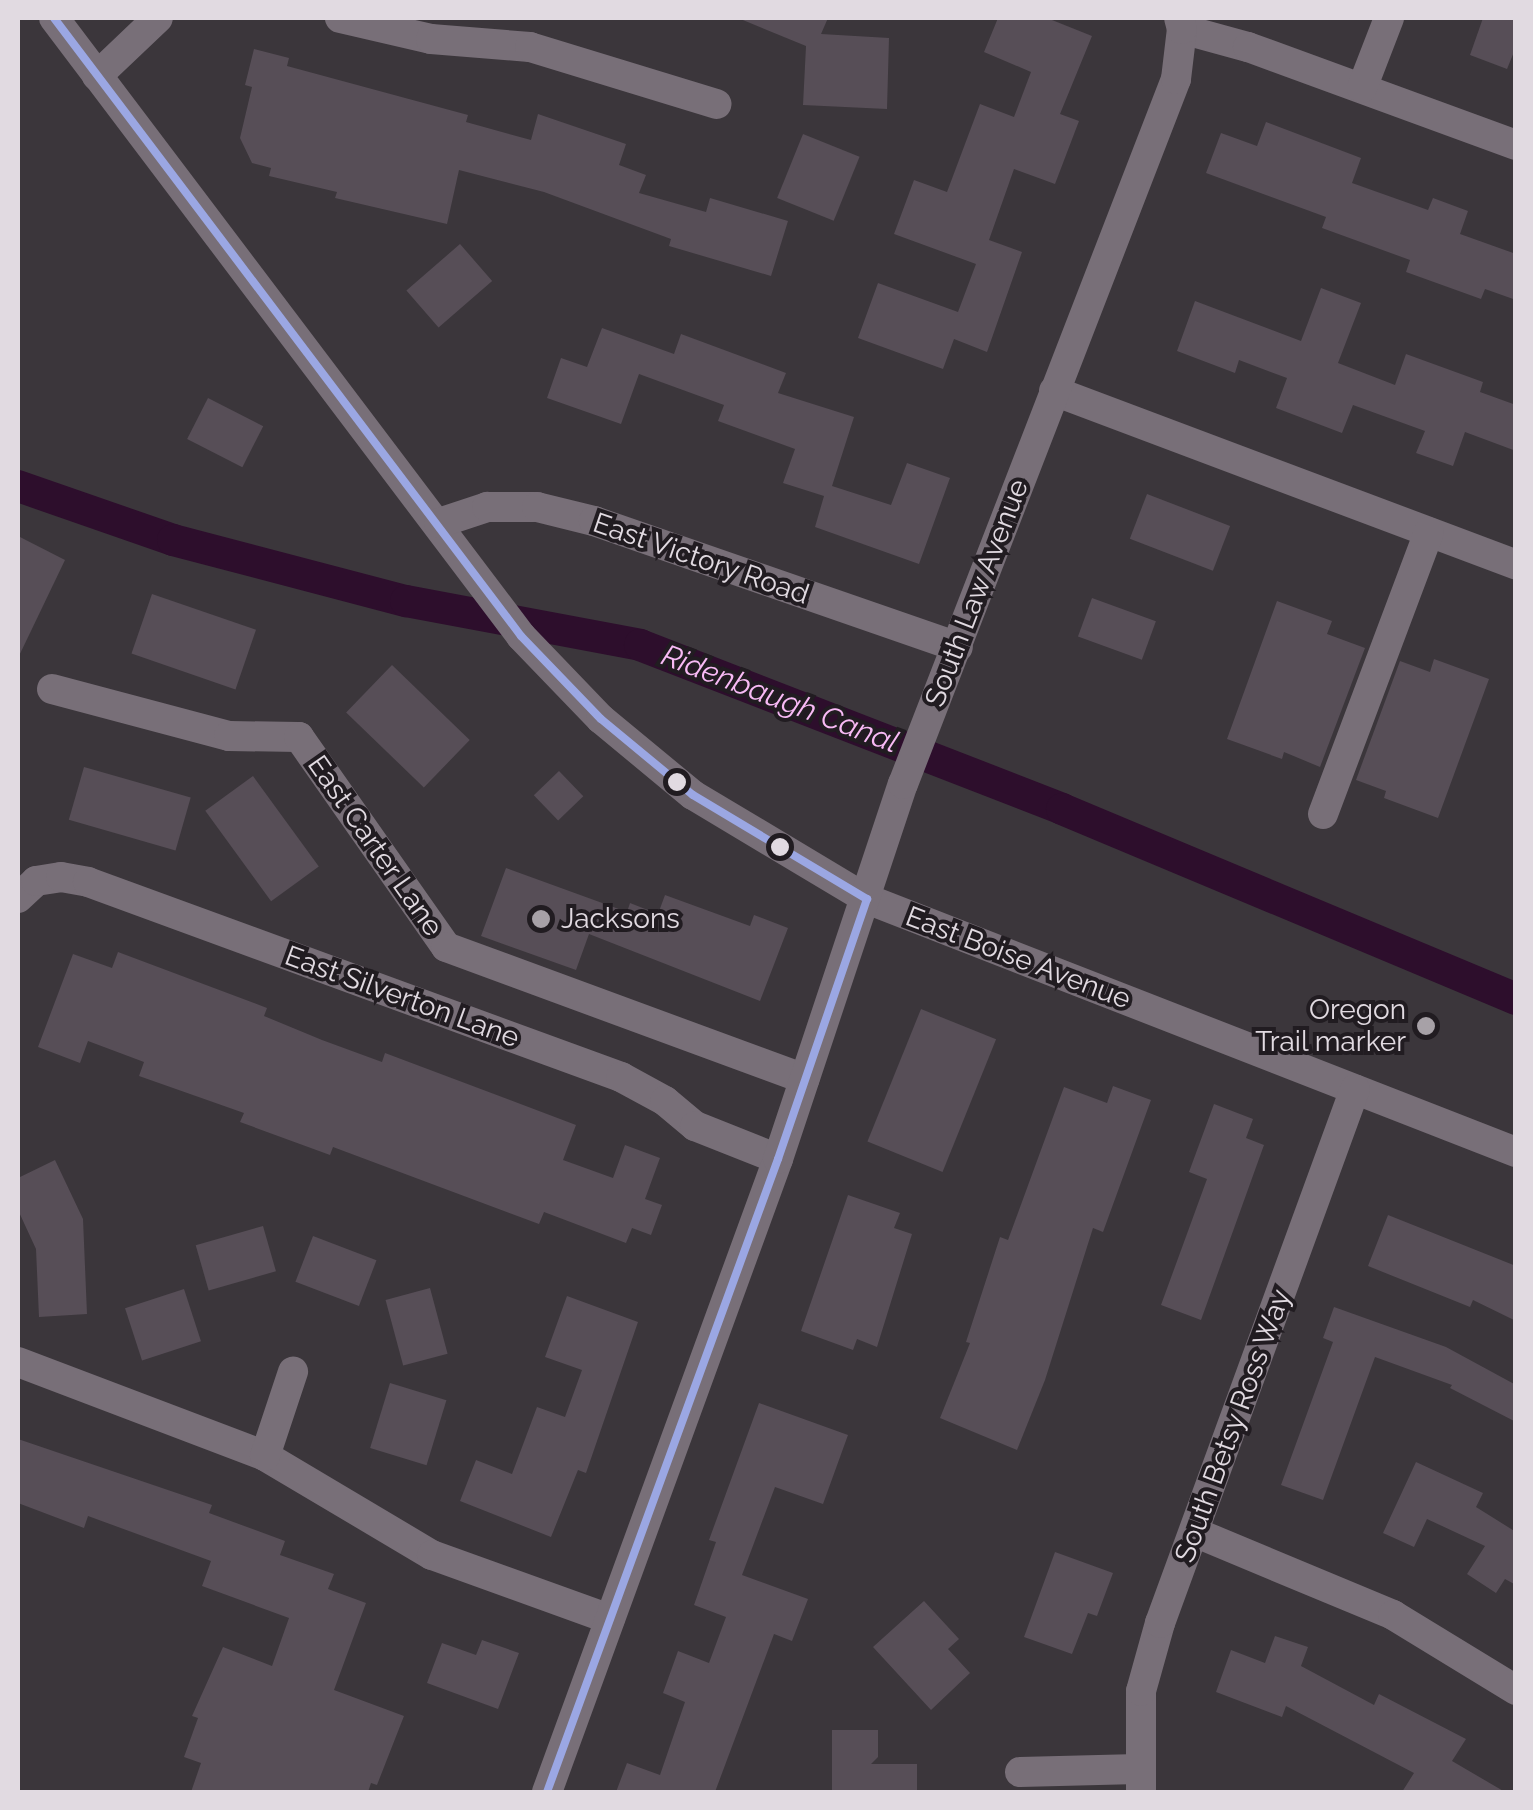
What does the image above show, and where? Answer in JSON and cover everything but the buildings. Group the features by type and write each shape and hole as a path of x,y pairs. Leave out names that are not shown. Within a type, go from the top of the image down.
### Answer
{"street":[{"name":"East Boise Avenue","path":"54,18 474,568 521,636 601,719 694,795 867,899 1516,1152"},
{"path":"98,76 158,18"},
{"path":"340,18 431,39 530,46 716,104"},
{"path":"1362,88 1389,18"},
{"path":"1180,23 1516,145"},
{"name":"South Law Avenue","path":"547,1792 778,1158 903,784 1176,79 1180,23"},
{"path":"1054,391 1516,565"},
{"name":"East Victory Road","path":"439,523 488,506 537,508 594,521 958,647"},
{"path":"1323,814 1428,532"},
{"name":"East Carter Lane","path":"52,690 229,736 299,737 446,947 805,1080"},
{"name":"East Silverton Lane","path":"18,898 36,881 61,878 88,882 621,1077 665,1101 695,1126 778,1158"},
{"name":"South Betsy Ross Way","path":"1020,1772 1139,1780 1141,1691 1160,1623 1355,1089"},
{"path":"18,1362 265,1456 432,1555 610,1619"},
{"path":"265,1456 293,1372"},
{"path":"1194,1532 1394,1614 1516,1690"}],"waterway":[{"name":"Ridenbaugh Canal","path":"18,486 173,540 406,601 640,645 1062,809 1516,999"}],"transit line":[{"path":"54,18 521,636 601,719 693,795 867,899"},
{"path":"547,1792 778,1159 867,899"}],"place":[{"name":"Jacksons","path":"541,919"},
{"name":"Oregon Trail marker","path":"1426,1026"}]}
